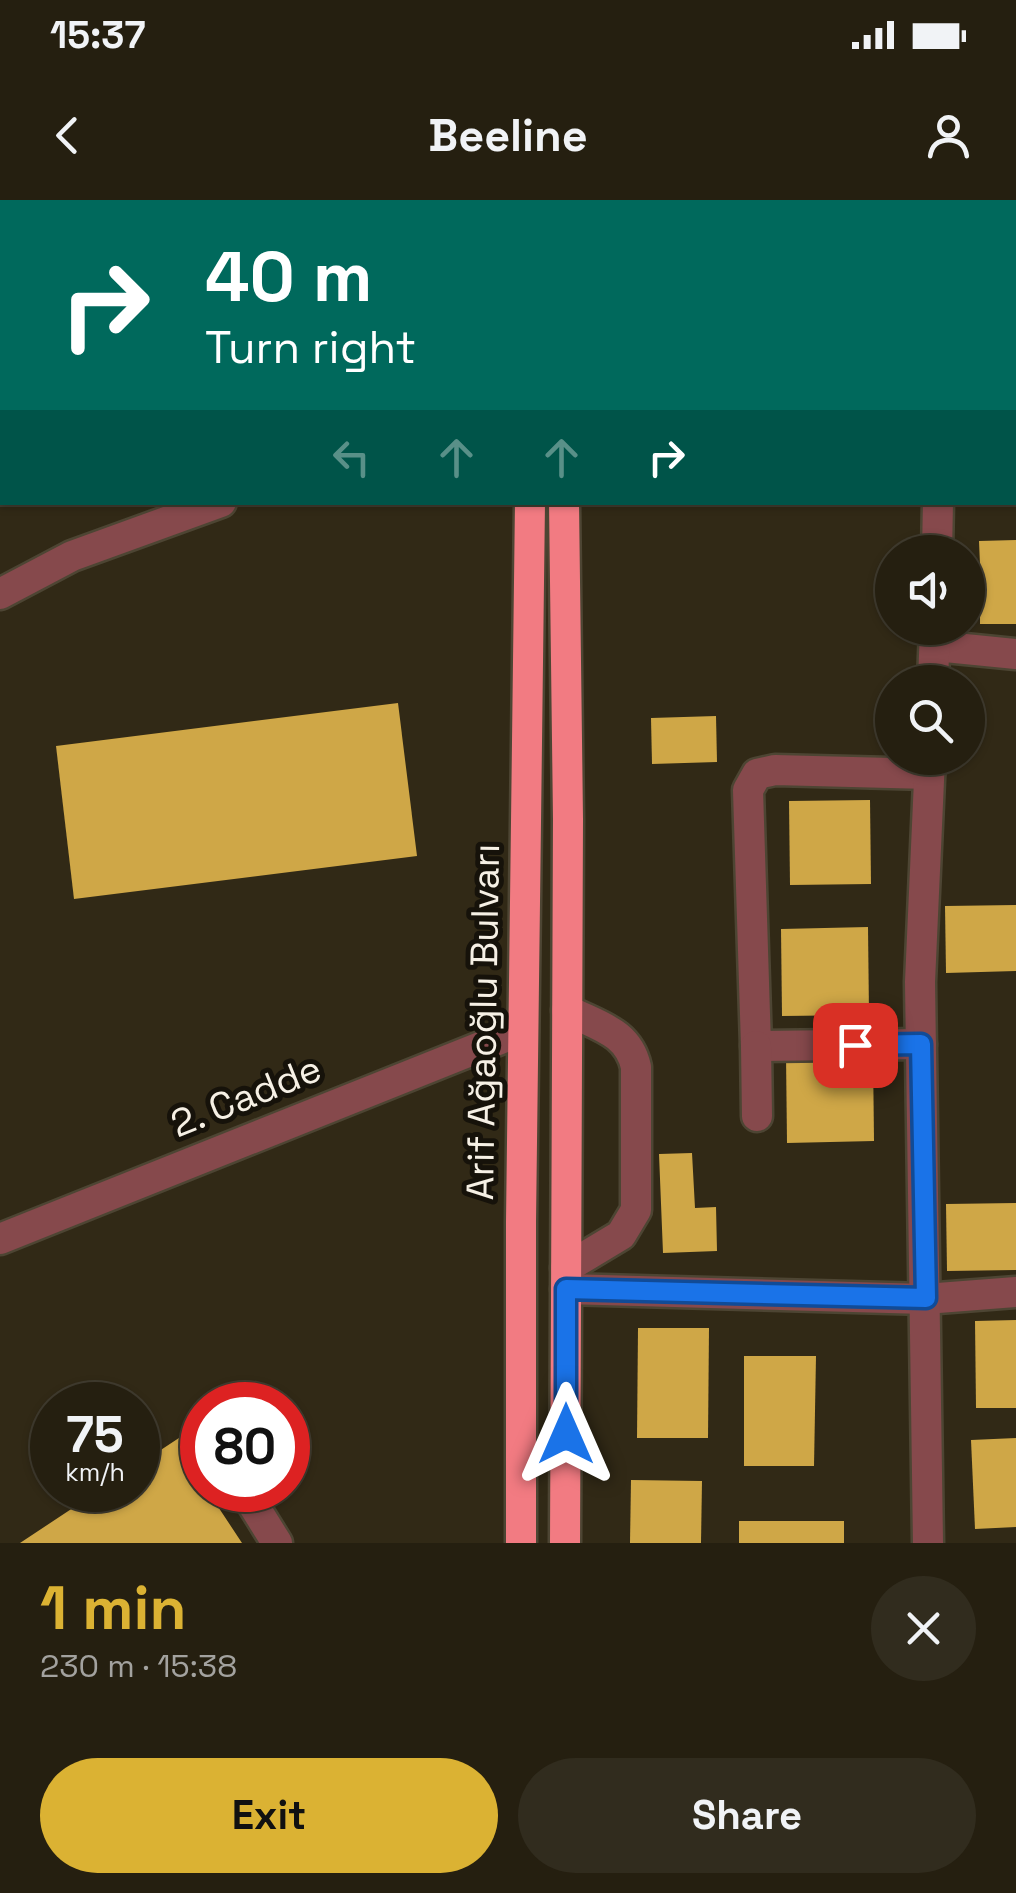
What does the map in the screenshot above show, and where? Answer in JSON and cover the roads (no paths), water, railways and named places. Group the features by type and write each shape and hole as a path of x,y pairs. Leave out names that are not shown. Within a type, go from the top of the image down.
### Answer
{"highway":[{"name":"Arif Ağaoğlu Bulvarı","path":"521,1543 530,505"},
{"path":"564,505 565,1543"}],"street":[{"path":"0,594 72,556 213,505"},
{"path":"937,535 938,505"},
{"path":"973,645 1016,654"},
{"path":"757,1116 748,790 757,774 775,770 875,767"},
{"path":"928,1543 920,982 929,775"},
{"path":"566,1279 621,1236 636,1210 636,1067 632,1050 624,1040 567,1010"},
{"name":"2. Cadde","path":"0,1239 523,1030"},
{"path":"756,1046 921,1044"},
{"path":"566,1279 926,1298 1016,1292"},
{"path":"258,1512 277,1543"}]}
